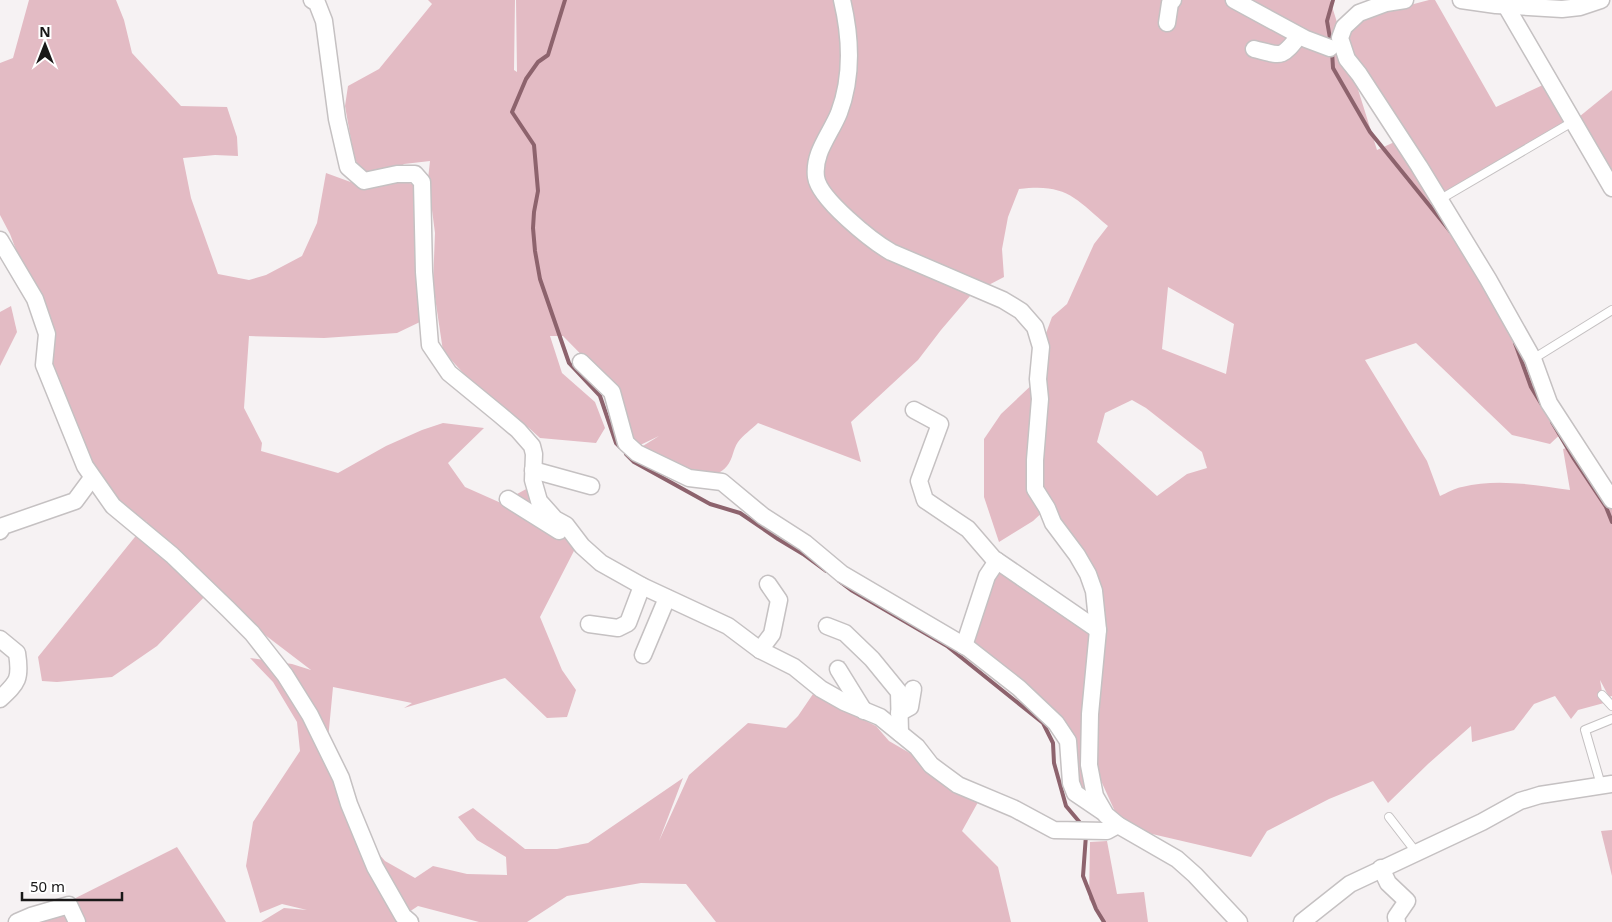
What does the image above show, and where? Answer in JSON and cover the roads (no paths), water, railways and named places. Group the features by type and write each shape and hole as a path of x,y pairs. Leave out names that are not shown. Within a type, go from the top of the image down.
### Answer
{"street":[{"path":"312,0 317,3 324,21 337,119 348,168 364,181 397,174 415,174 422,182 424,272 430,345 449,373 518,430 532,446 534,454 533,480 539,501 555,519 566,525 582,546 601,564 642,586 728,626 760,650 794,667 821,689 844,702 880,717 917,747 931,765 958,784 1015,809 1054,830 1108,832 1112,820"},
{"path":"842,0 848,22 850,57 846,87 839,114 816,160 816,180 828,201 891,252 1003,300 1020,310 1035,327 1041,347 1038,379 1040,399 1035,460 1035,489 1053,522 1088,574 1094,591 1098,630 1090,714 1089,765 1095,796 1112,820"},
{"path":"1167,23 1170,3 1173,0"},
{"path":"1234,0 1300,36 1330,48"},
{"path":"1246,0 1268,14 1269,19"},
{"path":"1405,0 1386,3 1359,13 1344,27 1340,38 1347,59 1359,74 1419,166 1488,279 1533,359 1549,403 1612,500"},
{"path":"1461,0 1506,6 1562,9 1580,7 1601,0"},
{"path":"1506,6 1612,188"},
{"path":"1254,49 1278,55 1283,54 1300,36"},
{"path":"0,240 35,299 47,334 44,365 85,466 92,478 113,506 172,555 252,633 285,675 310,715 341,778 349,804 375,867 403,916 410,922"},
{"path":"581,362 612,392 626,443 638,453 689,478 722,482 763,516 805,543 842,574 964,646 1018,688 1056,723 1068,741 1071,783 1075,793 1112,820 1177,859 1195,875 1239,922"},
{"path":"914,410 940,424 919,481 925,500 968,529 997,561 1098,630"},
{"path":"533,470 591,486"},
{"path":"0,531 3,526 74,501 92,478"},
{"path":"508,500 582,546"},
{"path":"964,646 987,576 997,561"},
{"path":"760,650 772,634 779,600 768,584"},
{"path":"590,624 618,628 628,623 642,586"},
{"path":"643,655 667,598"},
{"path":"827,626 845,633 877,666 898,692 900,733"},
{"path":"0,639 17,653 20,670 16,684 0,699"},
{"path":"838,669 864,711"},
{"path":"899,714 910,707 913,689"},
{"path":"1302,922 1350,884 1482,822 1520,801 1540,795 1607,785"},
{"path":"1381,868 1388,883 1407,901 1396,916 1397,922"},
{"path":"17,922 31,916 69,906 77,922"}],"lane":[{"path":"1439,200 1574,121"},
{"path":"1533,359 1612,310"},
{"path":"1602,695 1612,706"},
{"path":"1607,785 1585,730 1612,719"},
{"path":"1389,817 1416,852"}],"waterway":[{"path":"565,0 548,55 538,62 526,79 512,112 534,145 538,191 533,228 540,279 569,363 600,396 616,443 620,447"},
{"path":"1331,44 1327,21 1333,0"},
{"path":"1332,51 1333,68 1370,132 1450,231"},
{"path":"1515,343 1531,387 1542,405"},
{"path":"1552,422 1606,507 1612,522"},
{"path":"626,454 634,462 710,504 740,513 826,571"},
{"path":"839,581 851,590 947,646 1043,723 1053,743 1054,763 1066,806 1082,825"},
{"path":"1086,835 1083,876 1096,909 1104,922"}]}
